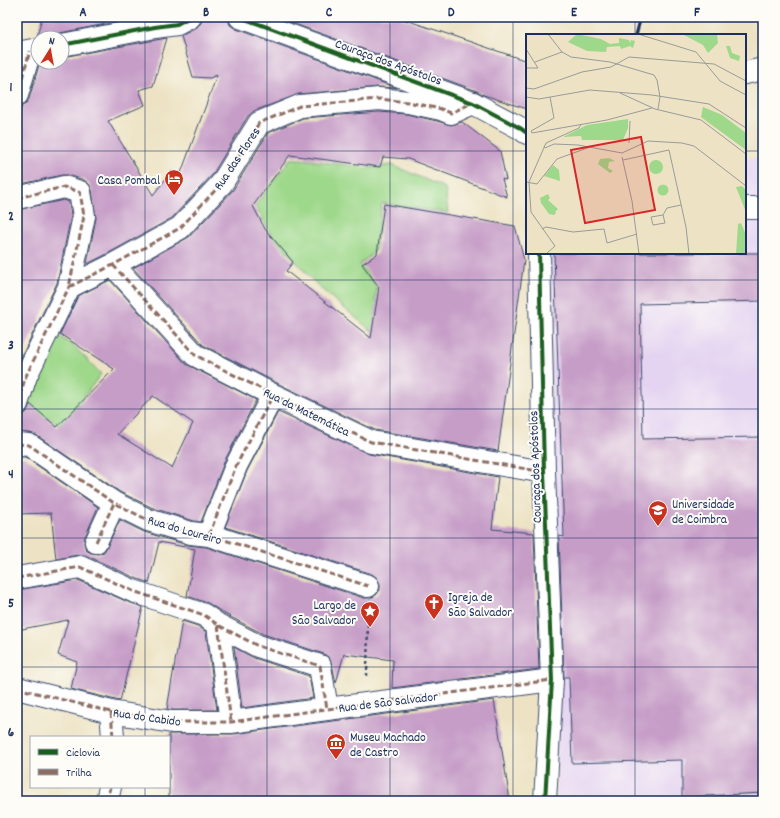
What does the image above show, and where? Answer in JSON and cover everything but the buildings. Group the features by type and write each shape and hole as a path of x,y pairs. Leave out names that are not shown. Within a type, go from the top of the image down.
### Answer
{"street":[{"path":"70,43 178,24 190,17"},
{"name":"Couraça dos Apóstolos","path":"240,17 473,103 526,132"},
{"path":"17,95 28,51"},
{"path":"746,74 763,69"},
{"name":"Rua das Flores","path":"69,287 113,265 180,228 222,183 259,123 300,106 379,99 408,102 441,109 451,113 473,103"},
{"path":"17,198 64,187 80,192 84,216 69,287 26,376 17,404"},
{"path":"746,208 763,208"},
{"name":"Couraça dos Apóstolos","path":"538,254 552,680 545,801"},
{"name":"Rua da Matemática","path":"113,265 195,355 273,395 371,442 544,472"},
{"path":"209,535 236,466 273,395"},
{"name":"Rua do Loureiro","path":"17,444 29,445 114,503 148,520 191,532 209,535 368,586"},
{"path":"96,542 114,503"},
{"name":"Rua de São Salvador","path":"17,578 80,567 133,591 204,615 218,625 258,646 320,666 327,709 552,680"},
{"path":"218,625 231,722"},
{"name":"Rua do Cabido","path":"17,688 111,712 172,722 231,722 327,709"},
{"path":"111,712 114,736"},
{"path":"107,801 110,788"}],"path":[{"path":"367,704 368,586"}],"shaded area":[{"name":"Universidade de Coimbra","path":"763,157 763,801 557,801 549,254 746,254 746,159"}],"green space":[{"path":"290,159 301,159 368,168 392,165 445,188 448,213 382,203 375,252 360,264 377,287 375,301 395,304 374,333 319,287 271,234 255,206"},
{"path":"54,333 74,346 101,374 61,427 47,417 35,433 20,414"}],"railway":[{"path":"636,34 641,17"}],"marked path":[{"path":"17,95 30,51"},
{"path":"17,198 64,187 80,192 84,216 69,287 113,265 180,228 222,183 259,123 300,106 379,99 408,102 441,109 451,113 472,103"},
{"path":"113,265 195,355 273,395 371,442 544,472"},
{"path":"17,404 26,376 69,287"},
{"path":"209,535 236,466 273,395"},
{"path":"17,444 29,445 114,503 148,520 191,533 209,535 368,586"},
{"path":"96,542 114,503"},
{"path":"17,578 80,567 133,591 204,615 218,625 258,646 320,666 327,709 552,680"},
{"path":"218,625 231,722"},
{"path":"17,688 111,712 172,722 231,722 327,709"},
{"path":"111,712 113,736"},
{"path":"107,801 110,788"}],"cycle path":[{"path":"70,43 177,24 190,17"},
{"path":"240,17 473,103 526,132"},
{"path":"539,254 544,472 552,680 545,801"}],"place":[{"name":"Casa Pombal","path":"174,196"},
{"name":"Universidade de Coimbra","path":"658,527"},
{"name":"Igreja de São Salvador","path":"434,620"},
{"name":"Largo de São Salvador","path":"370,628"},
{"name":"Museu Machado de Castro","path":"336,760"}]}
